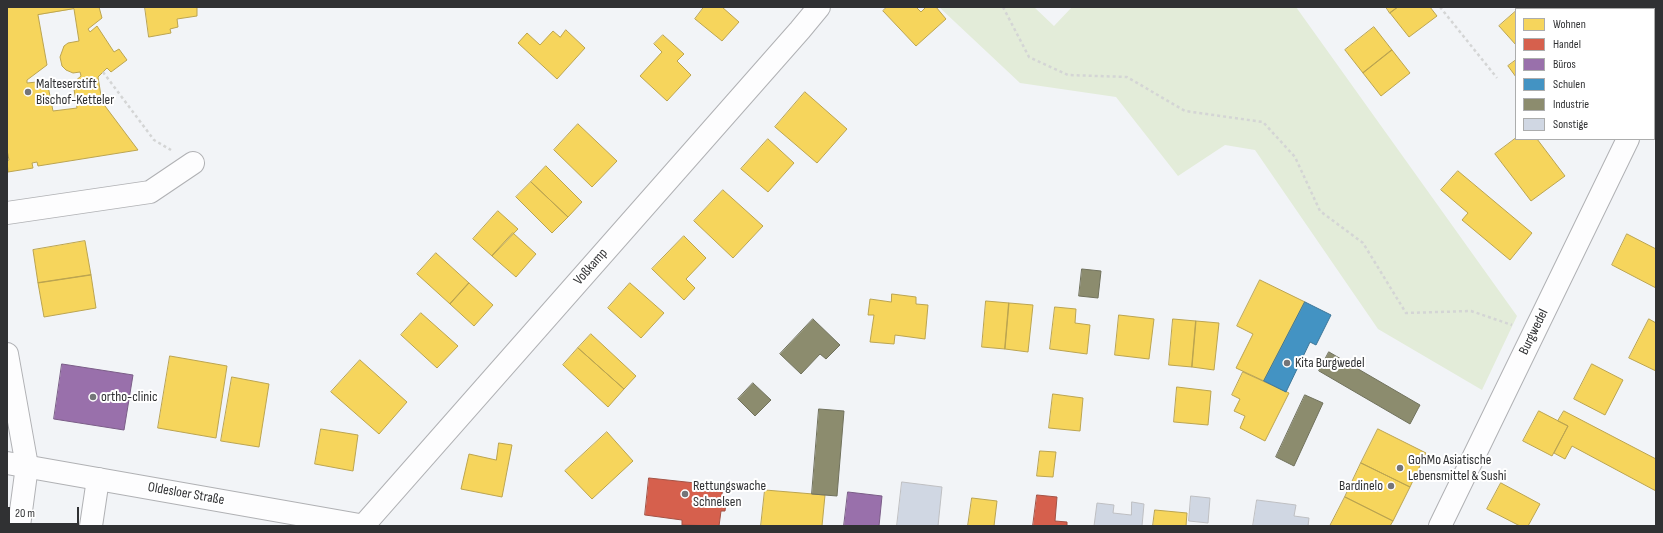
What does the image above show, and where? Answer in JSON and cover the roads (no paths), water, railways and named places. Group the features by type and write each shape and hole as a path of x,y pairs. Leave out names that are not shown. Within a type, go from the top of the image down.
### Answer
{"street":[{"name":"Voßkamp","path":"364,526 819,7"},
{"name":"Burgwedel","path":"1440,526 1628,140"},
{"path":"7,213 150,192 193,163"},
{"path":"7,354 17,465 19,526"},
{"name":"Oldesloer Straße","path":"17,465 364,526"},
{"path":"91,526 98,479"}],"place":[{"name":"Malteserstift Bischof-Ketteler","path":"28,92"},
{"name":"Kita Burgwedel","path":"1287,363"},
{"name":"ortho-clinic","path":"93,397"},
{"name":"GohMo Asiatische Lebensmittel & Sushi","path":"1400,468"},
{"name":"Bardinelo","path":"1391,486"},
{"name":"Rettungswache Schnelsen","path":"685,494"}]}
